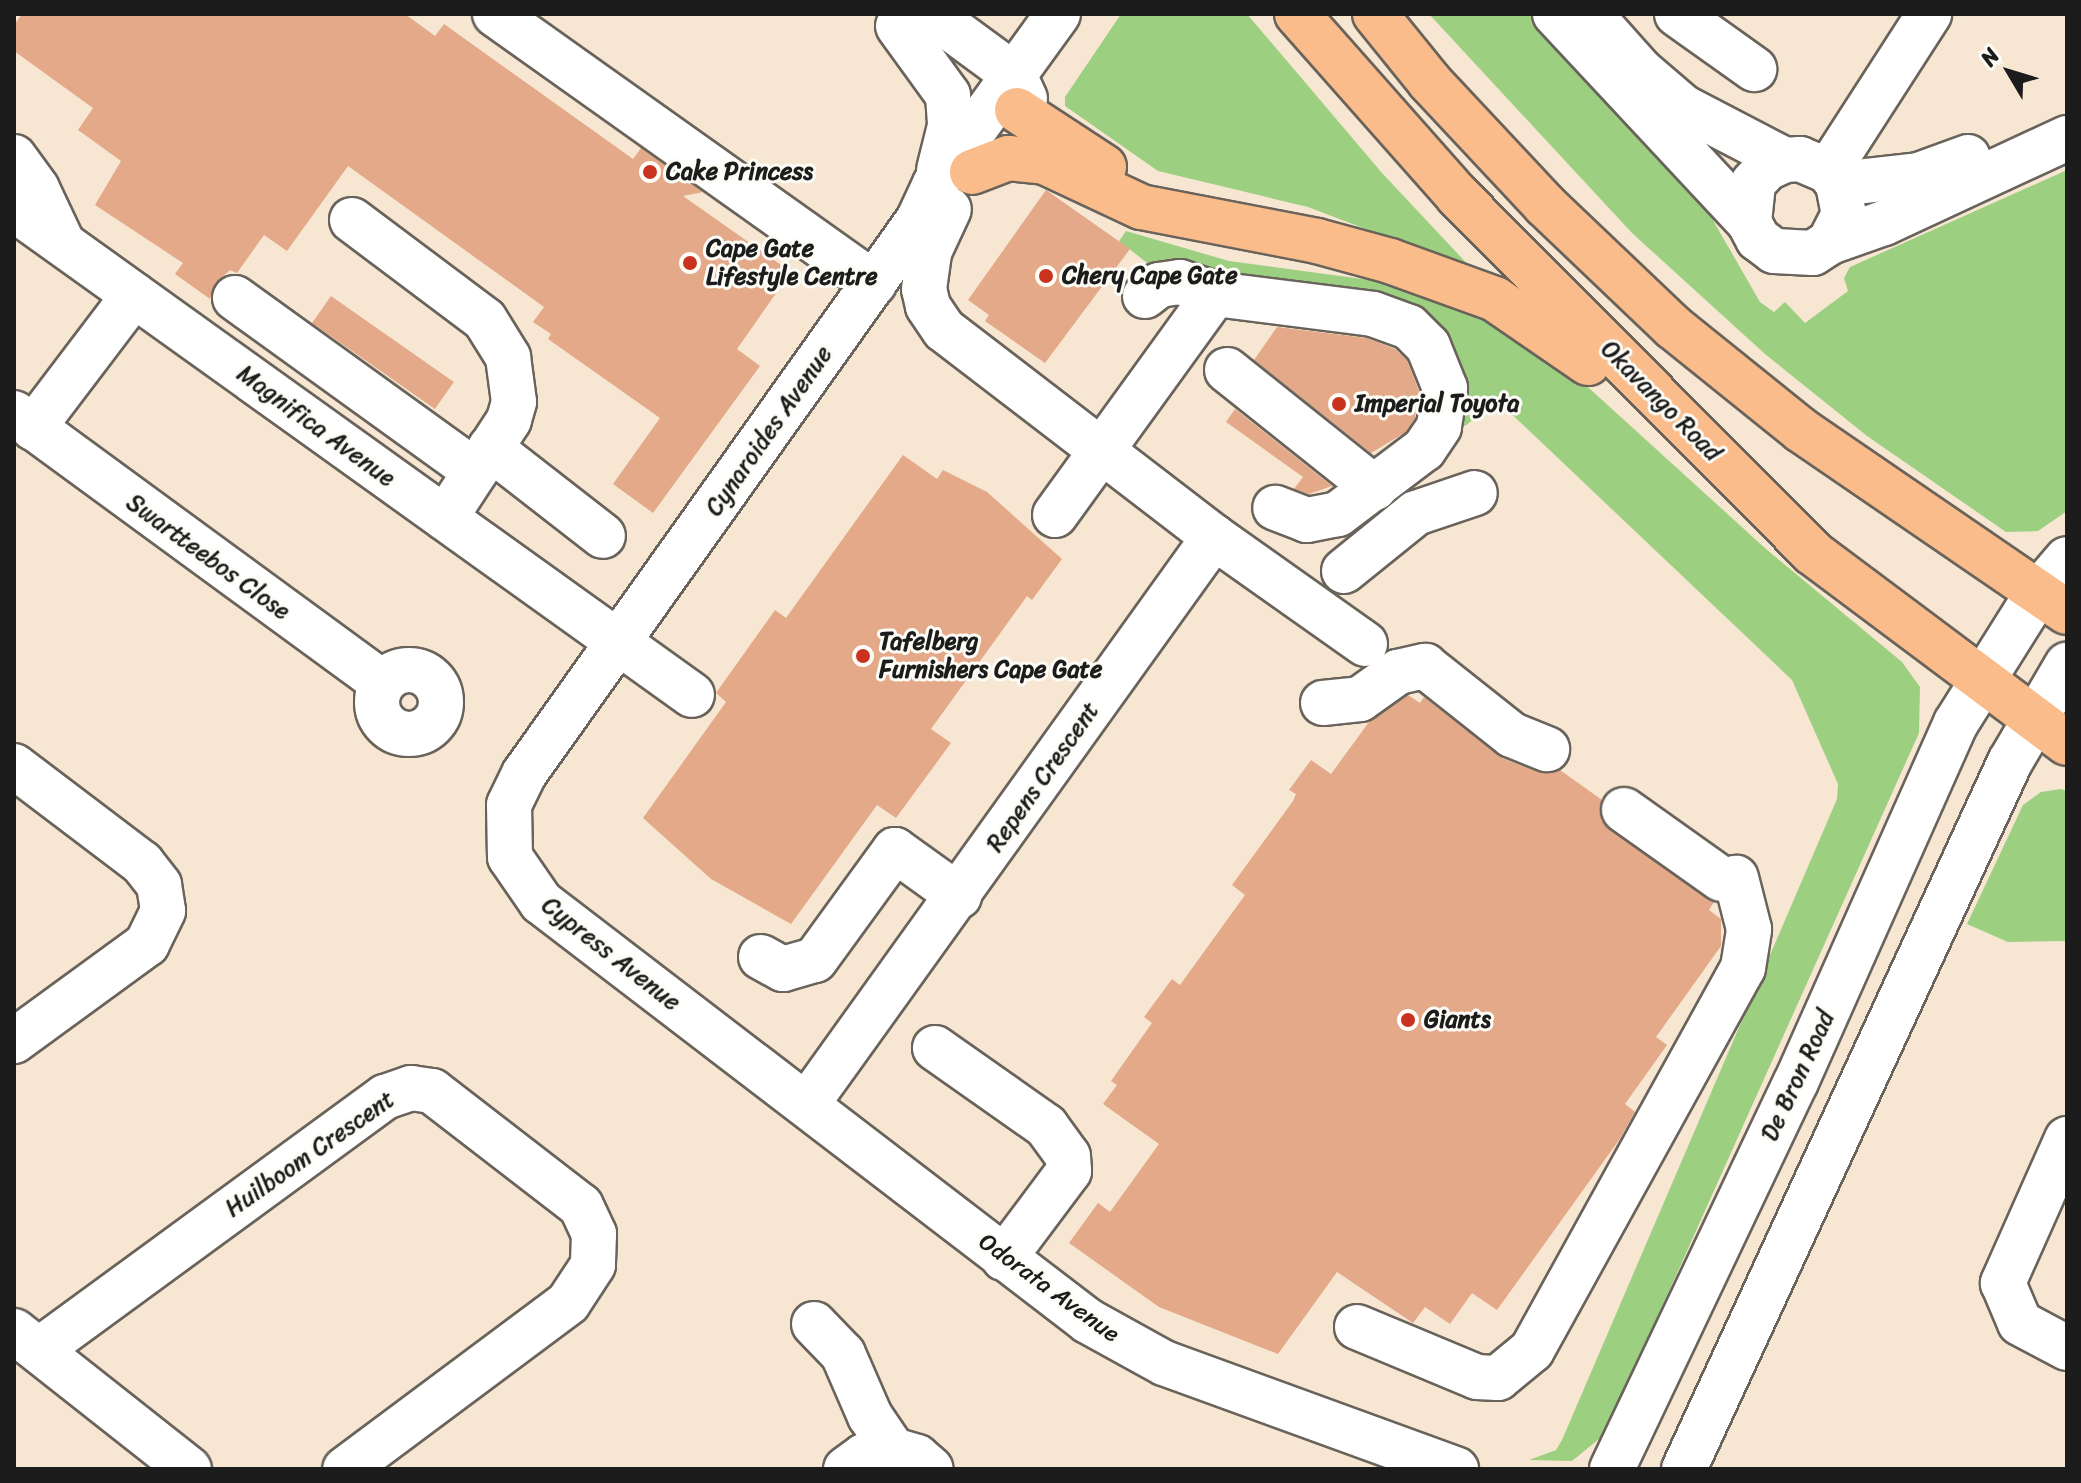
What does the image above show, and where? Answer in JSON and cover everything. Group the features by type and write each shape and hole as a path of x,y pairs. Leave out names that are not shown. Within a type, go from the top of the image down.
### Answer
{"main road":[{"name":"Okavango Road","path":"1297,14 1458,196 1813,553 1979,681 2067,743"},
{"path":"1375,14 1545,205 1673,327 1801,430 2052,603"},
{"path":"1013,96 1150,196 1205,218"},
{"path":"946,192 1008,158 1045,162 1141,207 1358,251 1457,284 1513,309 1565,343 1813,553"}],"street":[{"path":"495,14 874,283"},
{"name":"Cynaroides Avenue","path":"618,642 874,283 946,192 1013,96 1058,14"},
{"name":"Cynaroides Avenue","path":"1013,96 1086,14"},
{"path":"1555,14 1774,251 1793,256 1884,223 2067,138"},
{"path":"1590,14 1662,91 1785,160 1815,163 1833,178 1844,214 1830,242"},
{"path":"1677,14 1754,69"},
{"path":"1833,178 1929,14"},
{"path":"904,18 1013,96"},
{"path":"904,18 948,95 950,126 946,192 929,252 924,289 928,306 944,330 1214,537 1365,644"},
{"path":"1833,178 1949,166 2067,111"},
{"path":"14,157 37,189 63,244"},
{"path":"1749,222 1747,202 1753,183 1767,168 1785,160"},
{"name":"Magnifica Avenue","path":"14,209 692,695"},
{"path":"352,220 485,320 508,357 514,402 483,460 445,518"},
{"path":"1145,296 1167,282 1215,294 1373,314 1409,327 1428,346 1445,388 1439,427 1405,467 1320,521 1275,508"},
{"path":"1055,515 1215,294"},
{"name":"Swartteebos Close","path":"134,295 24,421 383,683"},
{"path":"235,298 603,536"},
{"path":"1227,370 1375,488"},
{"path":"1344,571 1416,513 1475,493"},
{"name":"Repens Crescent","path":"807,1104 1214,537"},
{"name":"De Bron Road","path":"1612,1469 1979,681 2052,603 2067,559"},
{"name":"Cypress Avenue","path":"618,642 515,789 506,822 514,866 541,902 807,1104"},
{"path":"1684,1469 2032,719 2067,665"},
{"path":"1323,703 1360,699 1398,672 1425,666 1512,735 1547,749"},
{"path":"14,766 142,863 159,885 163,911 147,944 14,1041"},
{"path":"1357,1327 1477,1377 1498,1378 1532,1350 1743,968 1749,929 1729,878 1624,810"},
{"path":"761,957 783,969 815,960 895,850 959,896"},
{"path":"935,1048 1046,1126 1068,1156 1069,1171 1004,1258"},
{"name":"Huilboom Crescent","path":"26,1341 385,1097 411,1088 432,1091 581,1206 594,1234 593,1265 568,1303 345,1469"},
{"name":"Odorata Avenue","path":"807,1104 1088,1321 1164,1363 1364,1455 1456,1469"},
{"path":"2067,1139 2003,1283 2020,1323 2067,1348"},
{"path":"814,1324 849,1364 870,1416 912,1460"},
{"path":"26,1341 183,1467"},
{"path":"846,1469 864,1456 912,1460"}],"green space":[{"path":"1121,14 1247,14 1382,173 1473,270 1308,207 1158,171 1065,106 1065,97"},
{"path":"1429,14 1530,14 1703,203 1760,302 1774,312 1785,302 1805,323 1848,291 1844,278 1850,267 2067,170 2067,511 2038,531 2006,532 1867,436 1765,354 1632,233"},
{"path":"1126,231 1229,261 1384,282 1502,326 1579,379 1766,549 1902,662 1920,687 1919,733 1605,1434 1572,1461 1529,1460 1556,1450 1562,1440 1837,799 1838,784 1792,680 1502,405 1492,405 1465,426 1451,412 1446,357 1155,269 1119,241"},
{"path":"2067,791 2067,941 2008,942 1967,924 2023,805 2041,792"}],"building":[{"name":"Cape Gate Lifestyle Centre","path":"22,14 405,14 435,36 444,24 633,159 641,148 703,192 683,196 791,272 737,349 760,366 653,513 613,484 660,418 548,339 551,334 533,322 544,307 348,166 287,251 264,235 237,273 230,270 215,283 210,299 175,274 183,263 95,205 121,161 78,130 93,108 14,51 14,25"},
{"name":"Chery Cape Gate","path":"1046,190 1130,249 1045,363 985,321 989,315 968,300"},
{"path":"331,296 454,382 435,409 312,323"},
{"path":"1277,327 1367,338 1395,349 1407,360 1419,391 1415,418 1406,432 1371,453 1254,360"},
{"path":"1235,409 1332,486 1309,494 1294,489 1303,477 1226,422"},
{"name":"Tafelberg Furnishers Cape Gate","path":"903,455 937,479 943,470 987,492 1062,559 1032,600 1027,596 931,729 951,743 896,818 877,805 791,924 711,879 643,818 726,702 716,693 775,610 786,618"},
{"name":"Giants","path":"1408,695 1420,703 1424,697 1502,758 1538,772 1560,770 1602,800 1601,820 1610,830 1714,902 1709,910 1721,919 1721,946 1656,1037 1667,1045 1625,1104 1635,1112 1619,1140 1497,1310 1472,1293 1450,1324 1425,1307 1413,1323 1337,1272 1278,1354 1159,1307 1069,1243 1098,1203 1110,1212 1159,1144 1103,1104 1117,1085 1111,1081 1152,1023 1144,1017 1172,979 1180,985 1245,895 1232,885 1293,801 1296,794 1289,790 1311,760 1331,774 1369,722"}],"place":[{"name":"Cake Princess","path":"650,172"},
{"name":"Cape Gate Lifestyle Centre","path":"690,263"},
{"name":"Chery Cape Gate","path":"1046,276"},
{"name":"Imperial Toyota","path":"1339,404"},
{"name":"Tafelberg Furnishers Cape Gate","path":"863,656"},
{"name":"Giants","path":"1408,1020"}]}
